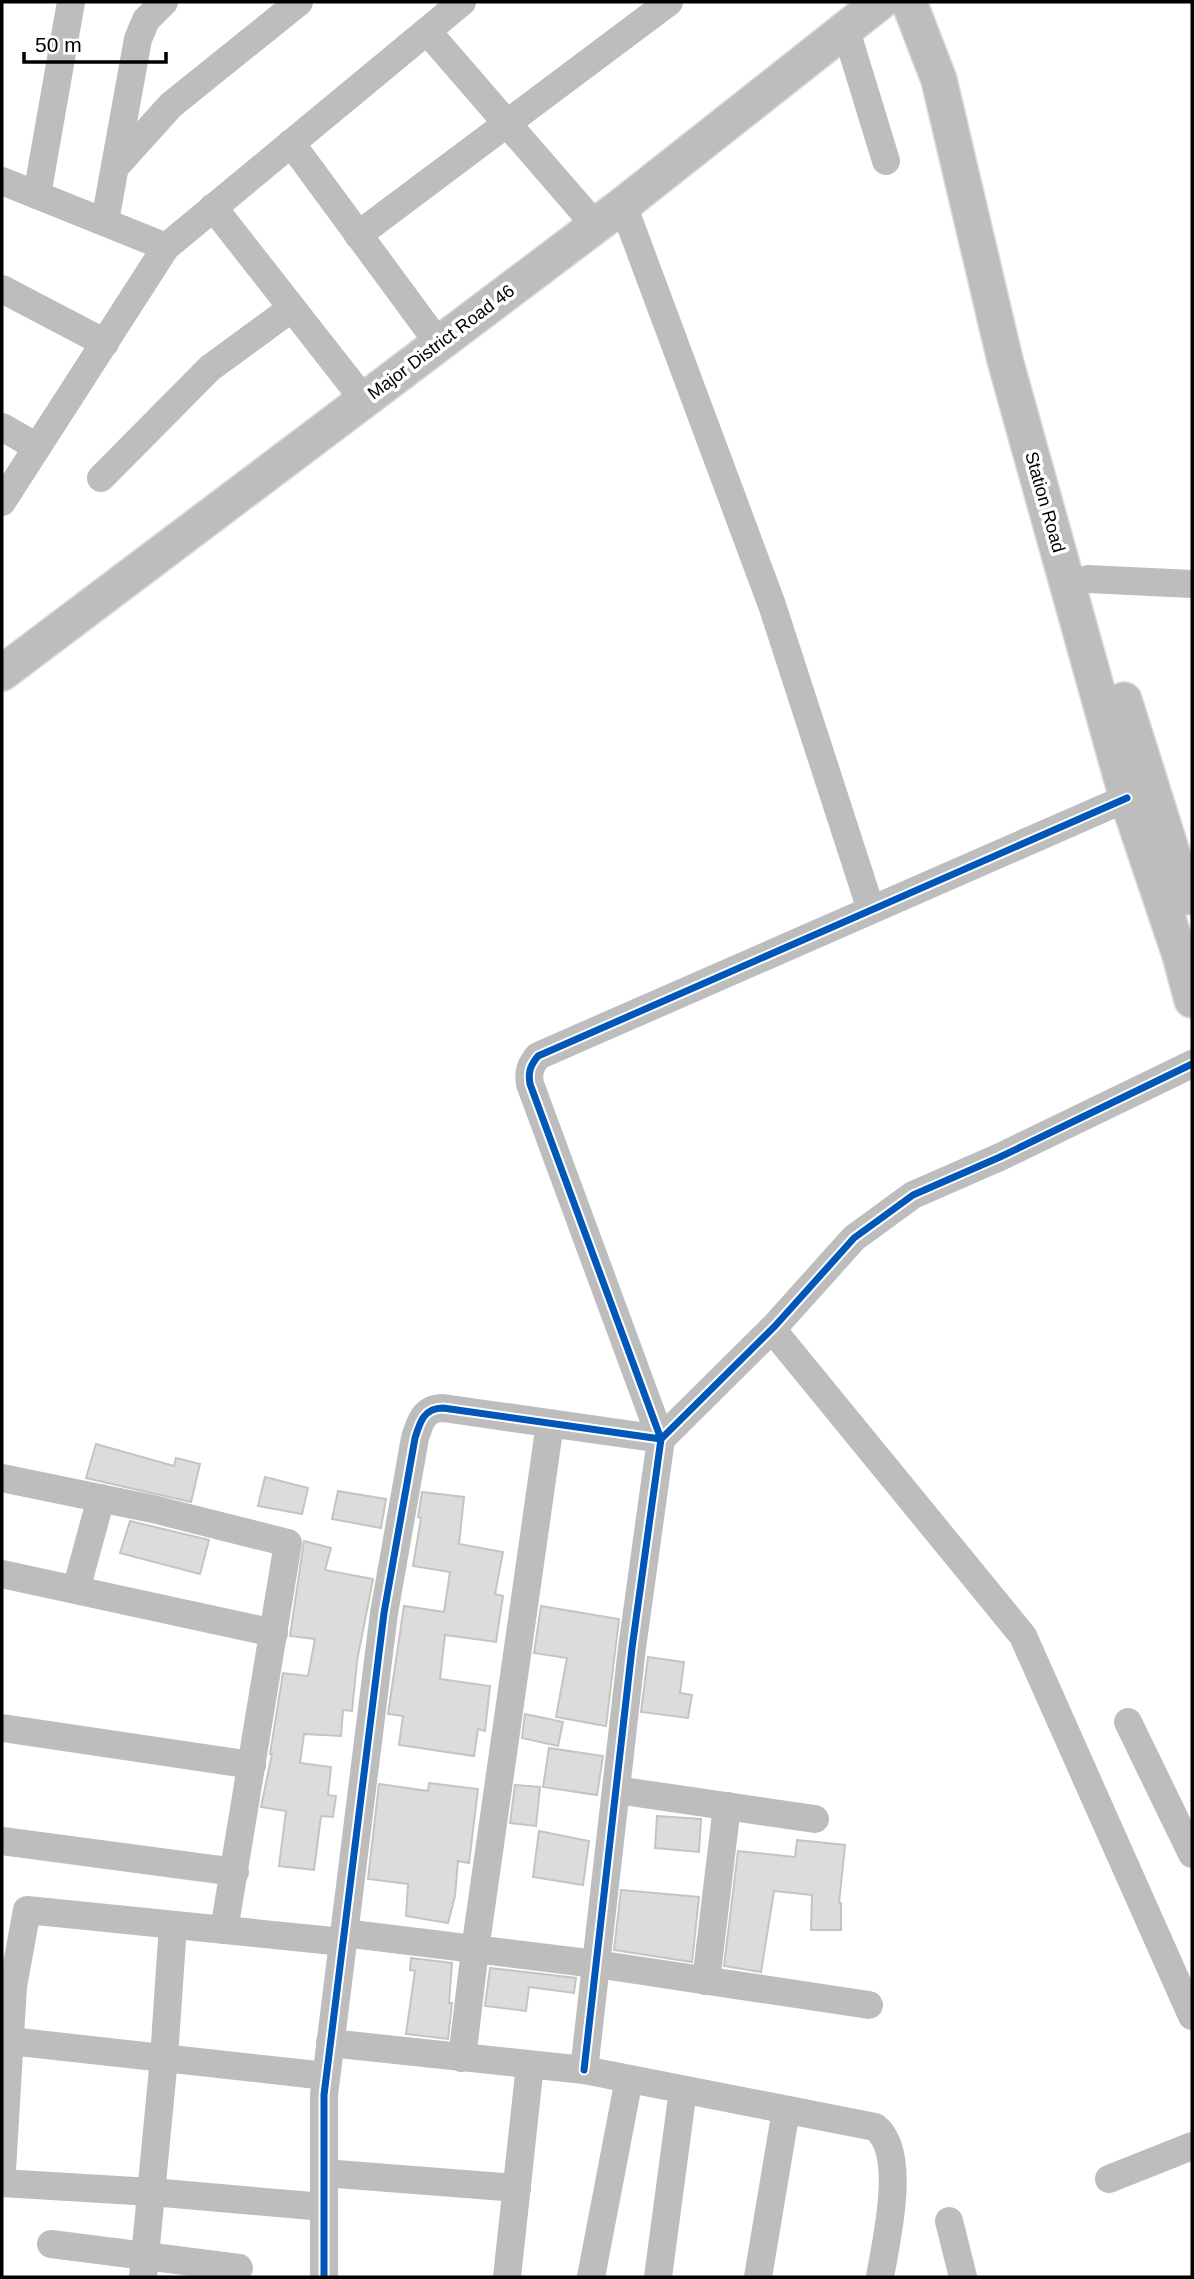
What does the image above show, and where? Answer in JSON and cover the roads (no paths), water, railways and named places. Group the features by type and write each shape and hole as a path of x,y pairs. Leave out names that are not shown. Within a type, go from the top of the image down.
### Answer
{"main road":[{"name":"Station Road","path":"930,2 974,154 1088,579 1192,918"},
{"name":"Station Road","path":"891,3 939,80 1005,360 1127,798 1180,955 1192,1000"},
{"name":"Major District Road 46","path":"2,673 596,226 845,27 891,3"}],"street":[{"path":"37,195 71,2"},
{"path":"105,221 138,39 146,20 164,2"},
{"path":"115,167 172,105 299,2"},
{"path":"2,502 166,247 462,2"},
{"path":"358,234 669,2"},
{"path":"845,27 886,161"},
{"path":"427,31 596,226"},
{"path":"290,144 439,344"},
{"path":"2,181 166,247"},
{"path":"623,205 772,605 871,910"},
{"path":"213,207 364,400"},
{"path":"2,289 104,343"},
{"path":"101,478 210,368 292,308"},
{"path":"2,427 37,447"},
{"path":"1088,579 1192,584"},
{"path":"584,2070 632,1648 661,1438 530,1084 528,1075 531,1065 538,1056 1127,798"},
{"path":"661,1438 772,1329 854,1238 913,1195 1000,1157 1192,1064"},
{"path":"772,1329 1023,1636 1192,2017"},
{"path":"324,2277 326,2076 384,1613 415,1438 421,1420 434,1408 443,1408 661,1438"},
{"path":"462,2057 550,1423"},
{"path":"2,1478 288,1543 224,1930"},
{"path":"76,1590 101,1499"},
{"path":"2,1574 274,1633"},
{"path":"1128,1722 1192,1854"},
{"path":"2,1728 252,1765"},
{"path":"616,1790 815,1819"},
{"path":"706,1981 727,1806"},
{"path":"2,1841 235,1872"},
{"path":"2,2171 9,2041 7,1986 27,1910 173,1926 343,1937 475,1950 869,2005"},
{"path":"144,2267 164,2059 173,1926"},
{"path":"9,2041 326,2076"},
{"path":"330,2043 584,2070 876,2127 888,2141 891,2151 893,2199 880,2277"},
{"path":"508,2277 530,2065"},
{"path":"592,2277 629,2079"},
{"path":"658,2277 683,2090"},
{"path":"759,2277 786,2110"},
{"path":"1109,2179 1192,2146"},
{"path":"324,2173 517,2188"},
{"path":"2,2183 152,2192 324,2207"},
{"path":"949,2221 963,2277"},
{"path":"51,2244 144,2267 239,2268"}]}
